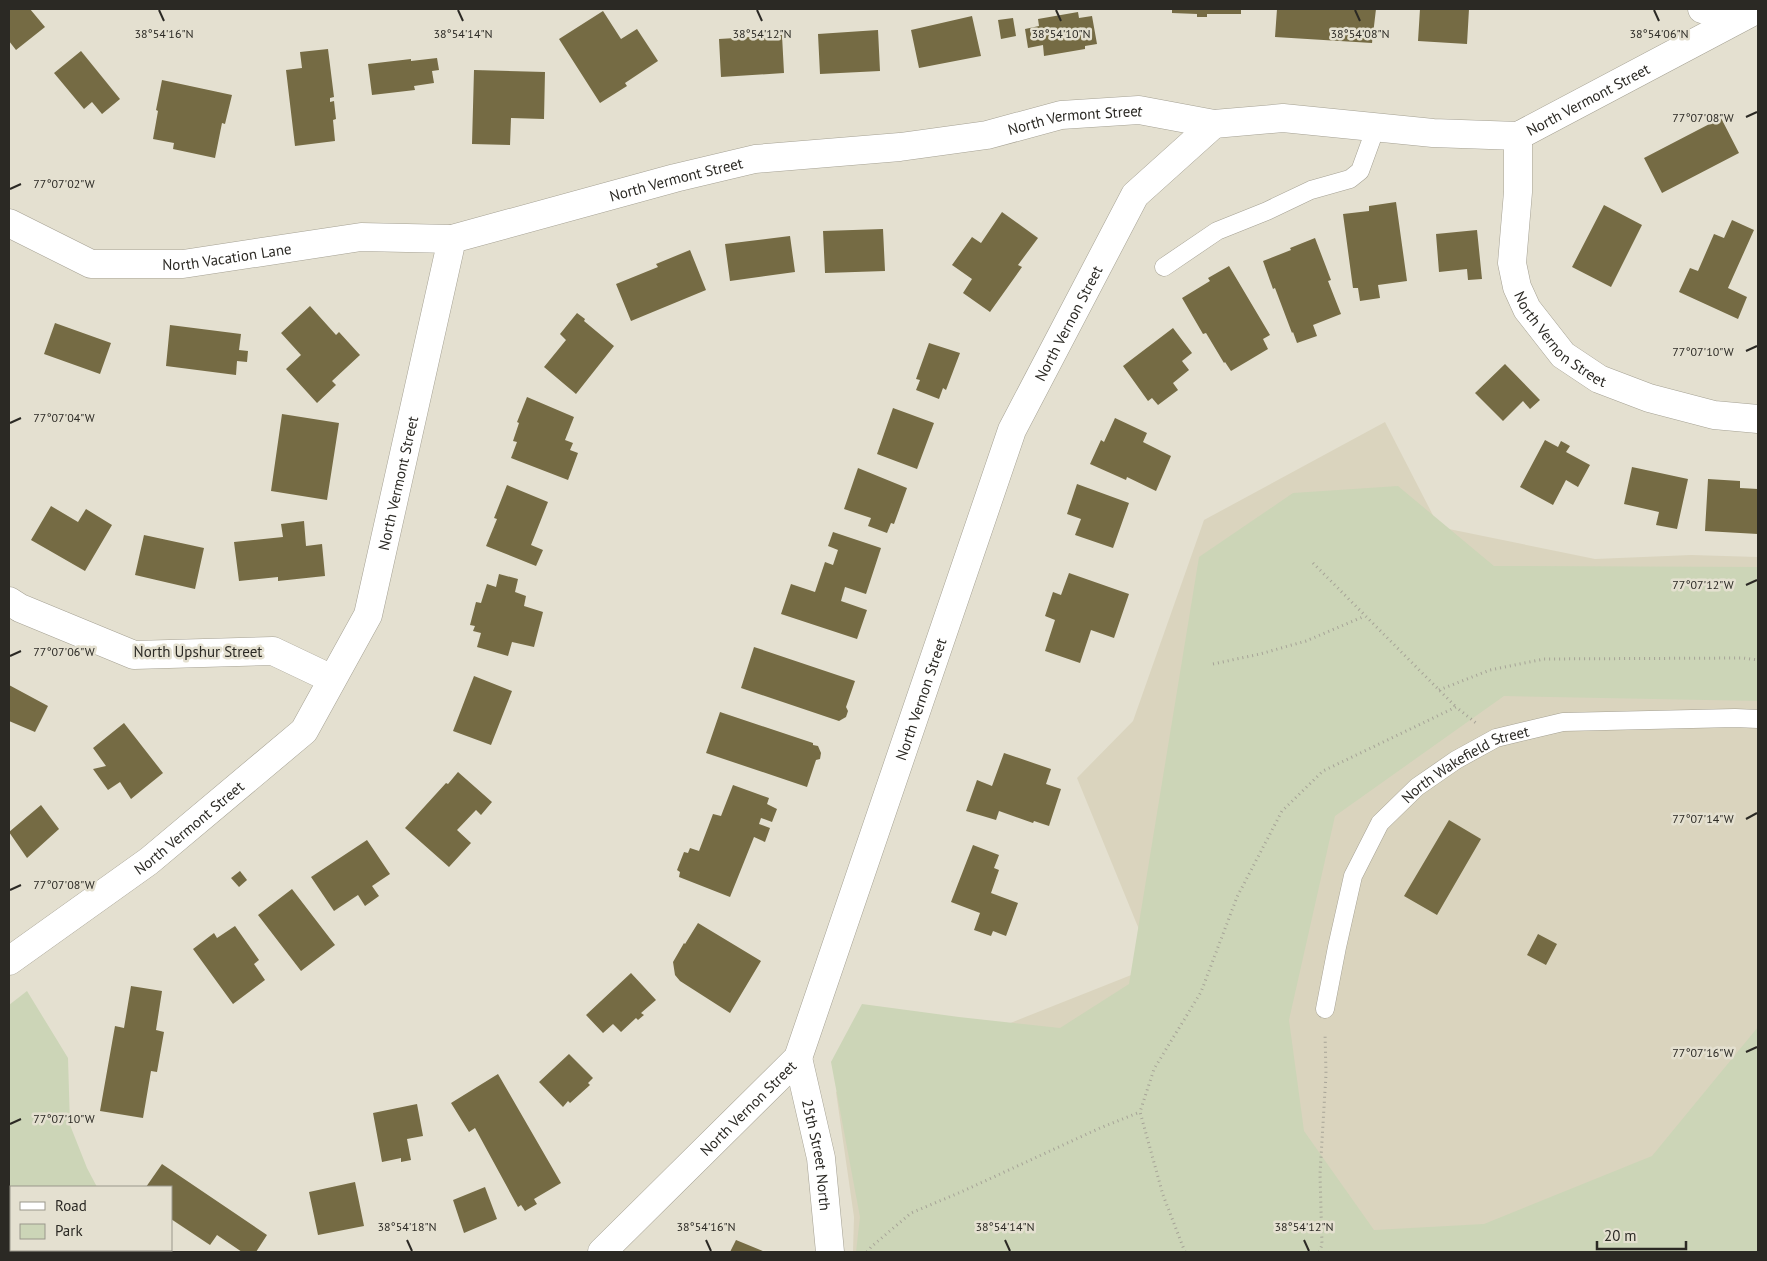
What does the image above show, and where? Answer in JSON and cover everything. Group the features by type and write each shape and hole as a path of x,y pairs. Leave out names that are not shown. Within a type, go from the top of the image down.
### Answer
{"street":[{"path":"1702,9 1708,11 1758,9"},
{"name":"North Vermont Street","path":"9,961 149,861 304,731 368,616 452,239 675,178 755,160 900,147 987,135 1061,115 1139,110 1214,124 1283,118 1433,133 1518,136 1758,9"},
{"name":"North Vernon Street","path":"602,1252 798,1058 1012,430 1135,195 1214,124"},
{"name":"North Vernon Street","path":"1518,136 1518,192 1512,263 1517,287 1527,309 1563,355 1599,379 1649,398 1714,415 1758,419"},
{"name":"North Vacation Lane","path":"9,223 91,264 183,264 361,237 452,239"},
{"name":"North Upshur Street","path":"9,601 20,608 134,655 272,651 332,679"},
{"name":"25th Street North","path":"798,1058 821,1158 830,1252"}],"lane":[{"path":"1164,267 1217,231 1311,190 1350,179 1360,172 1376,127"},
{"name":"North Wakefield Street","path":"1325,1010 1353,876 1380,823 1417,787 1456,760 1496,738 1563,722 1758,719"}],"path":[{"path":"1313,563 1456,707 1496,738"},
{"path":"1213,664 1260,654 1306,641 1365,616"},
{"path":"1439,690 1490,670 1544,659 1743,658 1758,660"},
{"path":"1184,1252 1163,1195 1140,1112 1154,1069 1200,992 1237,897 1282,811 1323,771 1456,707"},
{"path":"1319,1252 1322,1245 1320,1174 1326,1074 1325,1010"},
{"path":"867,1252 911,1213 1004,1173 1100,1128 1140,1112"}],"shaded area":[{"path":"1385,422 1439,527 1595,559 1691,555 1758,557 1758,1249 1722,1252 853,1252 854,1217 836,1092 1154,966 1077,778 1133,721 1204,520"}],"green space":[{"path":"1398,486 1494,566 1758,567 1758,701 1504,696 1335,816 1289,1020 1304,1131 1374,1230 1484,1224 1652,1156 1758,1027 1758,1252 856,1252 860,1217 831,1062 862,1004 1060,1028 1129,984 1199,557 1293,493"},
{"path":"27,991 68,1058 70,1125 87,1168 96,1186 10,1186 10,1251 153,1252 9,1252 9,1005"}],"building":[{"path":"9,9 30,9 45,27 16,50 9,41"},
{"path":"1172,9 1241,9 1241,14 1207,14 1207,17 1197,17 1197,14 1172,13"},
{"path":"1277,9 1376,9 1372,43 1275,37"},
{"path":"1420,9 1469,9 1467,44 1418,41"},
{"path":"603,11 621,39 637,29 658,61 625,83 627,86 600,103 559,39"},
{"path":"1078,12 1079,18 1092,16 1097,44 1085,46 1085,49 1044,56 1043,45 1028,48 1025,29 1039,26 1038,19"},
{"path":"972,16 981,56 919,68 911,30"},
{"path":"1013,18 1016,36 1001,39 998,20"},
{"path":"878,30 880,71 820,74 818,34"},
{"path":"782,35 784,73 721,77 719,39"},
{"path":"328,49 334,97 330,98 330,102 334,101 336,119 333,120 335,141 295,146 286,70 302,68 300,52"},
{"path":"81,51 120,99 102,114 92,102 84,109 54,73"},
{"path":"437,58 439,70 432,71 434,83 414,86 415,90 372,95 368,64"},
{"path":"474,70 545,72 544,119 511,118 510,145 472,144"},
{"path":"162,80 232,95 225,124 222,123 215,158 173,149 174,143 153,139"},
{"path":"1721,118 1739,153 1662,193 1644,158"},
{"path":"1396,202 1407,281 1378,285 1380,298 1360,301 1358,288 1353,288 1343,214 1369,211 1369,206"},
{"path":"1604,205 1642,225 1611,287 1572,267"},
{"path":"1002,212 1038,238 1018,265 1022,267 990,312 963,293 972,279 952,265 972,237 981,243"},
{"path":"1732,220 1754,230 1728,288 1747,297 1738,319 1679,292 1690,268 1698,271 1714,234 1724,238"},
{"path":"883,229 885,271 825,273 823,231"},
{"path":"1477,230 1482,279 1468,280 1467,269 1439,272 1436,234"},
{"path":"790,236 795,272 730,281 725,244"},
{"path":"1315,238 1331,280 1328,281 1341,314 1313,325 1317,336 1297,343 1263,261"},
{"path":"690,250 706,290 631,321 616,284 658,267 656,264"},
{"path":"1229,266 1270,335 1263,339 1268,349 1231,371 1206,333 1203,334 1182,298 1210,281 1208,278"},
{"path":"310,306 336,335 339,332 360,355 332,381 336,385 317,403 286,369 301,355 281,333"},
{"path":"577,313 614,346 576,394 544,367 566,340 560,334"},
{"path":"55,323 111,343 100,374 44,354"},
{"path":"170,325 241,334 239,350 248,351 247,362 237,361 236,375 166,366"},
{"path":"1173,328 1192,353 1182,361 1189,370 1173,383 1178,390 1158,405 1152,398 1148,401 1123,366"},
{"path":"929,343 960,353 946,390 943,388 939,399 916,390 920,380 916,379"},
{"path":"1505,364 1540,400 1530,409 1523,401 1503,421 1475,393"},
{"path":"527,397 574,417 565,440 573,443 570,450 578,453 568,480 511,458 517,442 513,441 519,423 517,422"},
{"path":"893,408 934,423 917,469 877,454"},
{"path":"282,414 339,423 327,500 271,491"},
{"path":"1115,418 1147,433 1143,442 1171,456 1156,491 1127,477 1126,480 1090,464 1101,440 1104,442"},
{"path":"1545,440 1558,447 1561,441 1570,446 1566,452 1590,465 1578,487 1566,480 1553,505 1520,487"},
{"path":"1632,467 1688,479 1677,529 1656,525 1659,512 1624,504"},
{"path":"858,468 907,488 894,524 891,523 887,533 868,526 871,518 844,509"},
{"path":"1708,479 1740,481 1740,488 1758,489 1758,534 1705,531"},
{"path":"1077,484 1129,503 1113,548 1075,535 1081,519 1067,514"},
{"path":"507,485 548,502 531,545 543,550 536,566 486,546 497,519 494,518"},
{"path":"51,506 78,522 86,509 112,525 85,571 31,540"},
{"path":"304,521 306,546 322,544 325,576 278,581 278,577 239,581 234,542 283,537 281,524"},
{"path":"833,532 881,548 866,594 845,587 841,601 867,610 857,639 781,614 791,584 815,592 825,562 833,565 838,550 828,546"},
{"path":"144,535 204,548 195,589 135,575"},
{"path":"1069,573 1129,594 1114,638 1091,630 1080,663 1045,651 1055,620 1045,616 1053,592 1061,595"},
{"path":"499,574 518,579 515,592 526,596 524,606 543,612 534,647 512,642 508,656 477,647 481,633 473,631 475,626 470,625 476,602 481,603 487,584 496,587"},
{"path":"754,647 855,681 846,707 848,711 846,717 839,721 741,688"},
{"path":"474,676 512,691 491,745 453,731"},
{"path":"9,685 48,706 35,732 9,721"},
{"path":"720,712 818,746 821,753 820,759 816,760 807,787 706,753"},
{"path":"124,723 163,773 131,799 120,782 108,790 93,769 106,766 93,748"},
{"path":"1004,753 1051,769 1046,784 1061,789 1049,826 1034,821 1033,823 999,811 996,820 966,811 977,780 992,786"},
{"path":"458,772 492,802 481,815 476,810 457,830 471,843 449,867 405,828"},
{"path":"733,785 769,798 767,804 777,809 772,822 761,818 759,824 770,828 765,842 754,837 730,897 679,877 680,872 677,870 684,852 688,853 690,848 699,851 713,814 721,816"},
{"path":"41,805 59,829 27,858 9,832"},
{"path":"1449,820 1481,839 1437,915 1404,896"},
{"path":"367,840 390,874 372,886 379,896 365,906 358,895 334,911 311,877"},
{"path":"973,845 999,855 994,868 999,870 991,893 1018,903 1006,936 993,931 991,936 974,930 980,913 951,902"},
{"path":"240,871 247,880 239,887 231,878"},
{"path":"292,889 335,945 301,971 258,915"},
{"path":"698,923 761,961 730,1013 680,981 675,975 673,962"},
{"path":"235,926 259,960 254,964 265,980 233,1004 193,949 214,933 217,938"},
{"path":"1538,934 1557,944 1546,965 1527,955"},
{"path":"631,973 656,1000 641,1013 644,1015 638,1020 636,1018 621,1032 613,1024 603,1033 586,1015"},
{"path":"131,986 162,991 156,1030 164,1032 157,1072 151,1071 143,1118 100,1111 115,1026 124,1028"},
{"path":"569,1054 593,1078 588,1083 590,1085 563,1107 539,1082"},
{"path":"498,1074 561,1183 534,1199 537,1204 525,1211 521,1205 518,1207 475,1128 469,1132 451,1103"},
{"path":"417,1104 423,1136 407,1139 411,1160 401,1162 401,1158 382,1162 373,1113"},
{"path":"162,1164 267,1235 256,1252 242,1252 217,1235 210,1245 172,1220 172,1186 147,1186"},
{"path":"355,1182 364,1226 318,1235 309,1192"},
{"path":"485,1187 497,1219 464,1233 453,1200"},
{"path":"736,1240 765,1252 730,1252"}]}
